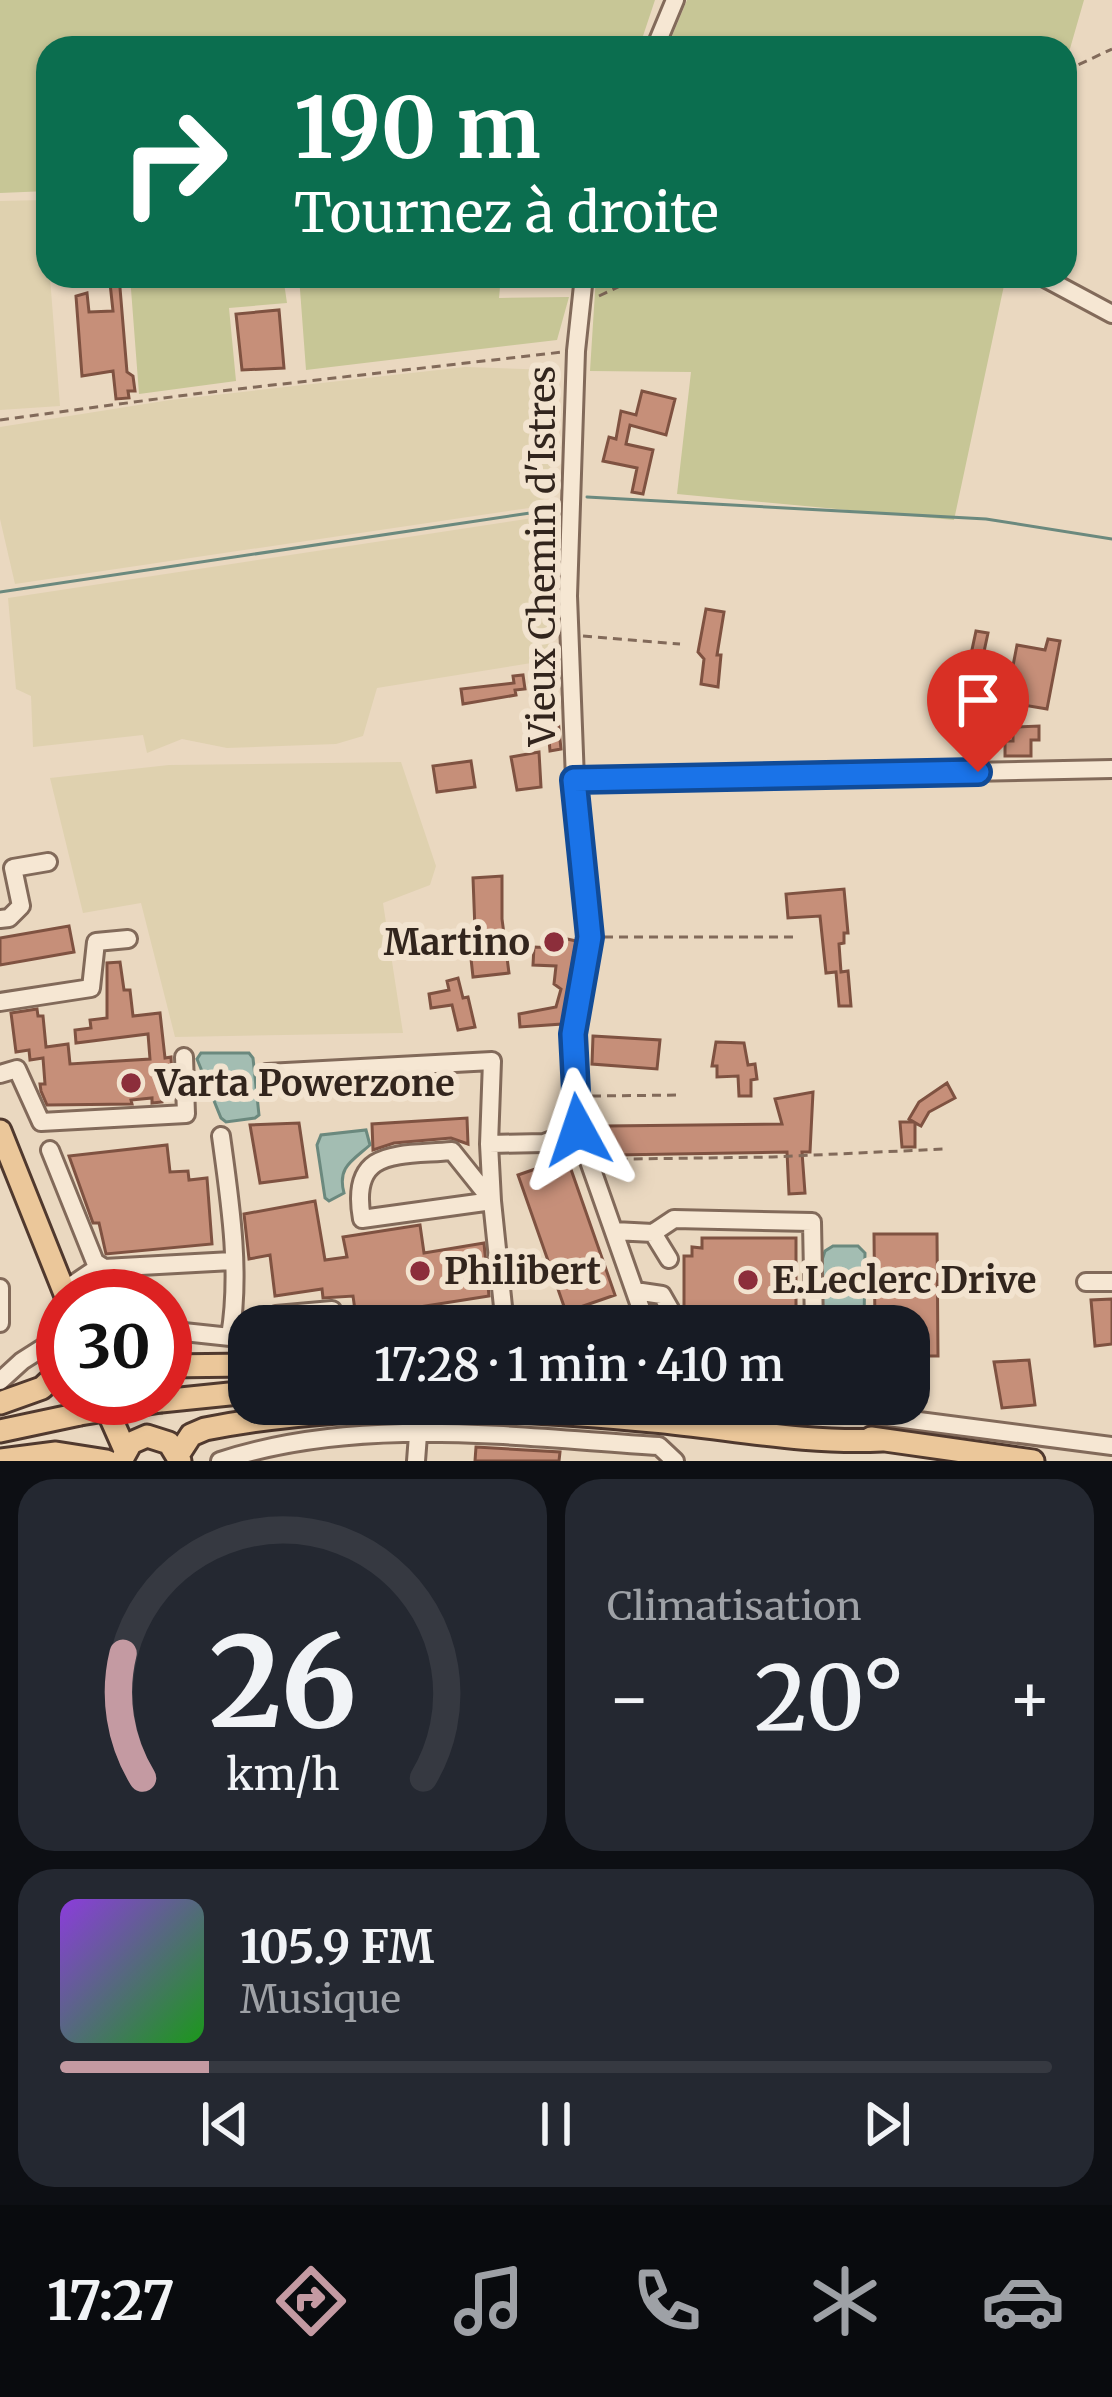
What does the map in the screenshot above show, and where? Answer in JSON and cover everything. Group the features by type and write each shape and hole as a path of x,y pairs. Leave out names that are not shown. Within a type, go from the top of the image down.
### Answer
{"main road":[{"path":"0,1131 60,1269"},
{"path":"192,1366 228,1365"},
{"path":"0,1403 36,1390"},
{"path":"0,1431 80,1414 228,1394"},
{"path":"179,1458 191,1435 205,1429 352,1410 556,1413 833,1443 882,1440"},
{"path":"109,1425 117,1457"},
{"path":"148,1425 155,1436"},
{"path":"788,1425 1033,1461"},
{"path":"0,1460 56,1453 117,1457 138,1438 155,1436 170,1443 179,1458"}],"street":[{"path":"660,36 675,0"},
{"name":"Vieux Chemin d'Istres","path":"582,288 576,351 569,635 574,780 590,937 573,1034 576,1108 578,1130 640,1305"},
{"path":"1063,288 1112,314"},
{"path":"574,780 1112,769"},
{"path":"0,920 21,907 13,868 47,862"},
{"path":"0,1002 91,988 96,942 128,939"},
{"path":"0,1074 17,1069 40,1122 187,1114 184,1057"},
{"path":"267,1073 492,1061 489,1144 503,1305"},
{"path":"489,1144 544,1143 578,1130"},
{"path":"221,1136 231,1204 231,1305"},
{"path":"50,1150 95,1262 104,1268 232,1261"},
{"path":"452,1151 492,1201 362,1219 361,1179 366,1169 387,1156 452,1151"},
{"path":"614,1231 653,1233 674,1219 812,1222 814,1305"},
{"path":"653,1233 669,1259"},
{"path":"94,1269 100,1265"},
{"path":"1086,1282 1112,1282"},
{"path":"0,1288 0,1323"},
{"path":"635,1291 662,1295 668,1305"},
{"path":"192,1332 228,1336"},
{"path":"0,1381 36,1353"},
{"path":"930,1422 1112,1446"},
{"path":"220,1461 339,1435 659,1446 672,1457"},
{"path":"416,1461 418,1435"},
{"path":"300,1442 305,1461"}],"path":[{"path":"1077,65 1112,49"},
{"path":"580,302 613,288"},
{"path":"0,420 576,351"},
{"path":"569,635 680,644"},
{"path":"590,937 795,937"},
{"path":"576,1108 592,1096 682,1095"},
{"path":"592,1168 630,1159 944,1149"}],"shaded area":[{"path":"0,0 655,0 643,36 36,36 36,192 0,193"},
{"path":"687,0 1084,0 1074,36 672,36"},
{"path":"36,200 36,288 51,288 60,406 0,410 0,201"},
{"path":"131,288 285,288 287,303 229,308 236,381 139,394"},
{"path":"300,288 500,288 499,298 569,297 557,340 306,370"},
{"path":"595,288 1003,288 954,520 677,494 691,372 590,371"},
{"path":"465,367 554,370 549,496 529,508 15,584 0,519 0,427 170,400"},
{"path":"546,516 550,660 377,688 363,736 336,744 227,748 182,739 147,753 143,735 33,747 31,696 16,689 8,598"},
{"path":"401,762 436,866 430,885 383,903 403,1033 175,1037 141,903 83,913 50,778 169,765"},
{"path":"201,1053 249,1053 259,1115 226,1122 221,1118 197,1059"},
{"path":"366,1130 370,1145 344,1171 344,1193 329,1201 317,1145 321,1135"},
{"path":"833,1246 858,1246 865,1253 864,1305 822,1305 825,1251"}],"building":[{"path":"111,288 120,288 127,372 133,376 135,391 128,391 129,398 116,399 113,371 82,376 76,296 87,293 89,312 113,311"},
{"path":"279,310 284,368 242,370 236,314"},
{"path":"642,391 675,399 666,435 630,425 626,444 653,450 643,494 632,492 637,468 603,461 609,437 616,439 621,411 636,415"},
{"path":"706,609 724,612 718,687 701,684 704,659 698,652"},
{"path":"976,631 988,633 976,689 964,687"},
{"path":"1048,639 1060,641 1047,709 1006,702 1017,645 1045,650"},
{"path":"553,670 561,749 550,751 543,673"},
{"path":"523,675 525,689 515,690 516,695 463,704 461,689 514,683 513,676"},
{"path":"1039,726 1039,740 1031,740 1031,756 1005,756 1005,741 1013,741 1013,727"},
{"path":"539,752 541,787 517,790 511,757"},
{"path":"471,761 475,787 437,792 433,766"},
{"path":"502,876 509,973 473,977 468,931 475,930 473,878"},
{"path":"844,889 848,933 839,944 841,972 848,971 851,1006 839,1006 836,972 826,973 820,916 788,918 786,894"},
{"path":"69,926 74,952 0,965 0,938"},
{"path":"558,937 576,941 562,1024 520,1027 519,1014 556,1007 561,989 554,984 556,966 533,965 534,947 557,948"},
{"path":"120,962 133,1016 160,1013 165,1058 171,1057 173,1097 152,1103 152,1098 131,1100 132,1104 47,1105 40,1084 45,1084 43,1058 30,1060 29,1050 16,1052 11,1013 37,1009 38,1016 43,1016 46,1047 68,1044 70,1064 150,1059 148,1034 76,1043 75,1030 91,1028 90,1020 107,1018 107,963"},
{"path":"458,978 475,1027 458,1030 452,1005 431,1008 429,994 449,990 447,981"},
{"path":"593,1036 660,1040 657,1069 592,1064"},
{"path":"716,1042 744,1043 748,1065 755,1064 757,1079 751,1080 751,1096 739,1096 738,1076 717,1077 717,1066 712,1066"},
{"path":"947,1083 955,1098 929,1112 921,1126 915,1123 915,1147 902,1147 900,1122 914,1122 909,1119 919,1102"},
{"path":"813,1092 810,1152 802,1152 805,1193 789,1194 787,1152 615,1155 607,1126 782,1124 775,1099"},
{"path":"467,1118 468,1144 451,1138 394,1143 373,1150 372,1124"},
{"path":"299,1123 307,1177 260,1183 250,1125"},
{"path":"167,1145 170,1172 188,1171 189,1180 207,1178 212,1244 106,1254 99,1223 93,1223 69,1156"},
{"path":"567,1158 615,1295 586,1305 564,1305 518,1175"},
{"path":"315,1201 325,1260 347,1257 343,1237 420,1225 424,1253 484,1243 489,1296 432,1305 354,1305 353,1296 323,1298 322,1289 275,1296 270,1255 249,1259 244,1214"},
{"path":"874,1234 937,1234 938,1356 930,1356 930,1305 875,1305"},
{"path":"702,1238 796,1238 796,1305 684,1305 684,1256 692,1256 692,1247 702,1248"},
{"path":"1112,1299 1112,1344 1095,1346 1091,1300"},
{"path":"1029,1360 1035,1405 1002,1408 994,1362"},
{"path":"476,1447 560,1452 559,1461 475,1461"}],"waterway":[{"path":"587,497 986,519 1112,539"},
{"path":"0,592 530,513 557,500"}],"place":[{"name":"Martino","path":"554,942"},
{"name":"Varta Powerzone","path":"131,1083"},
{"name":"Philibert","path":"420,1271"},
{"name":"E.Leclerc Drive","path":"748,1280"}],"route":[{"path":"578,1130 573,1034 590,937 574,780 978,772"}]}
